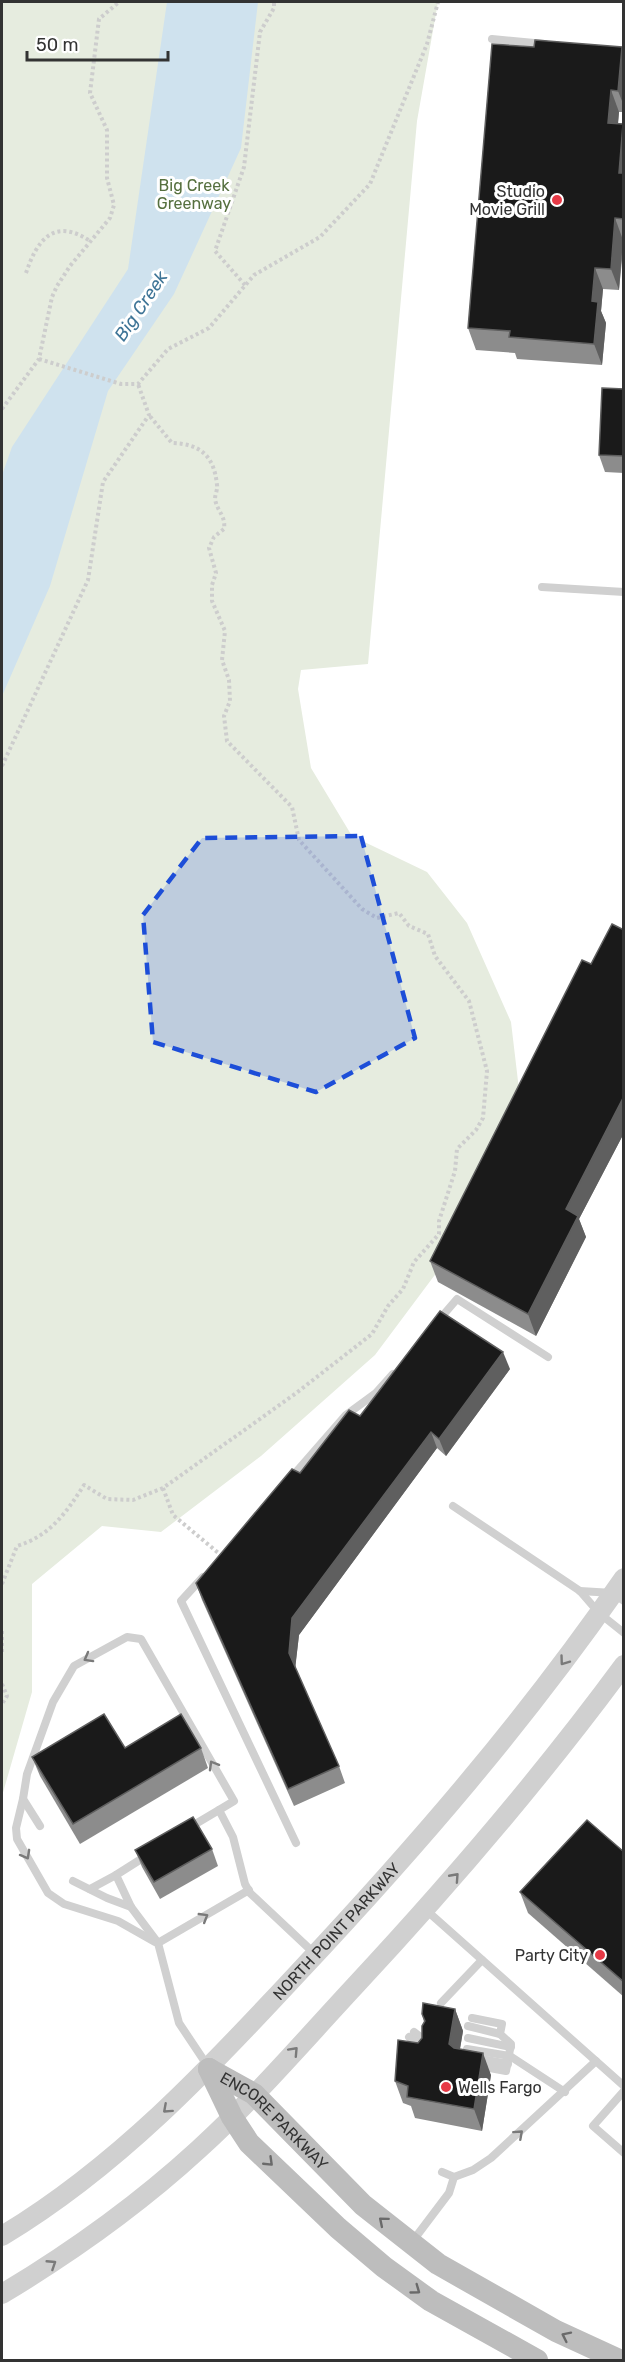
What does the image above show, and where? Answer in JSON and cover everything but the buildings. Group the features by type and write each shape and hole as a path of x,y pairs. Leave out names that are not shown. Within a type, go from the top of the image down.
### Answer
{"main road":[{"name":"ENCORE PARKWAY","path":"209,2069 254,2094 363,2205 410,2244 473,2285 556,2331 619,2361"},
{"name":"ENCORE PARKWAY","path":"209,2069 232,2117 249,2143 384,2267 431,2301 537,2361"}],"street":[{"name":"NORTH POINT PARKWAY","path":"2,2236 72,2189 125,2148 209,2069 316,1955 481,1770 599,1613 620,1591"},
{"path":"2,2294 102,2229 157,2186 232,2117 426,1910 520,1801 624,1665"}],"lane":[{"path":"492,39 557,45"},
{"path":"542,587 624,592"},
{"path":"429,1332 457,1299 548,1357"},
{"path":"282,1489 346,1415 376,1393 402,1364"},
{"path":"453,1506 580,1591 599,1613 624,1633"},
{"path":"222,1556 182,1601 296,1843"},
{"path":"580,1591 620,1591"},
{"path":"158,1943 118,1921 64,1904 48,1893 17,1839 16,1828 27,1774 53,1702 74,1666 127,1636 141,1639 234,1801 175,1837"},
{"path":"23,1800 40,1826"},
{"path":"219,1810 233,1837 249,1890 316,1955"},
{"path":"90,1889 155,1850"},
{"path":"116,1875 131,1907 158,1943 179,2024 209,2069"},
{"path":"73,1881 131,1907"},
{"path":"158,1943 249,1890"},
{"path":"426,1910 624,2086"},
{"path":"445,2012 440,2004 482,1960"},
{"path":"470,2022 501,2029 511,2044 508,2059"},
{"path":"409,2037 425,2050 412,2049 409,2037"},
{"path":"468,2038 565,2092"},
{"path":"508,2059 465,2056 508,2059"},
{"path":"442,2172 454,2177 474,2170 565,2092 596,2061"},
{"path":"624,2091 593,2126 624,2153"},
{"path":"410,2244 449,2193 454,2177"}],"path":[{"path":"2,409 39,359 52,297 57,286 110,218 114,204 107,178 106,130 90,93 99,19 118,2"},
{"path":"245,285 215,251 244,167 260,32 274,8 274,2"},
{"path":"39,359 121,384 138,384 168,349 209,328 254,275 320,237 370,184 427,44 438,2"},
{"path":"26,273 40,242 49,234 69,231 90,241"},
{"path":"2,1584 17,1546 32,1542 61,1520 84,1485 107,1499 133,1500 163,1488 295,1394 372,1334 388,1306 403,1289 414,1262 439,1234 439,1221 455,1171 457,1149 476,1130 483,1118 487,1071 470,1001 435,956 428,934 409,926 399,913 377,918 362,909 299,840 292,807 227,741 224,716 230,701 229,680 222,660 225,632 212,601 212,585 216,573 208,548 214,537 224,529 226,520 215,498 218,487 215,472 200,448 190,444 172,443 149,416 146,400 138,384"},
{"path":"2,766 88,580 103,482 149,416"},
{"path":"163,1488 173,1515 222,1556"},
{"path":"2,1631 2,1654"},
{"path":"2,1684 7,1696 2,1704"}],"highlighted area":[{"path":"361,836 415,1038 316,1092 153,1042 143,915 202,838"}],"green space":[{"name":"Big Creek Greenway","path":"2,2 438,2 417,121 368,664 301,670 298,689 311,768 352,836 427,872 467,923 511,1022 520,1098 437,1272 375,1355 261,1456 161,1532 102,1526 32,1584 32,1692 2,1796"}],"water":[{"name":"Big Creek","path":"167,2 258,2 241,148 174,294 108,391 50,586 2,696 2,475 12,447 128,269"}],"place":[{"name":"Studio Movie Grill","path":"557,200"},
{"name":"Party City","path":"600,1955"},
{"name":"Wells Fargo","path":"446,2087"}]}
